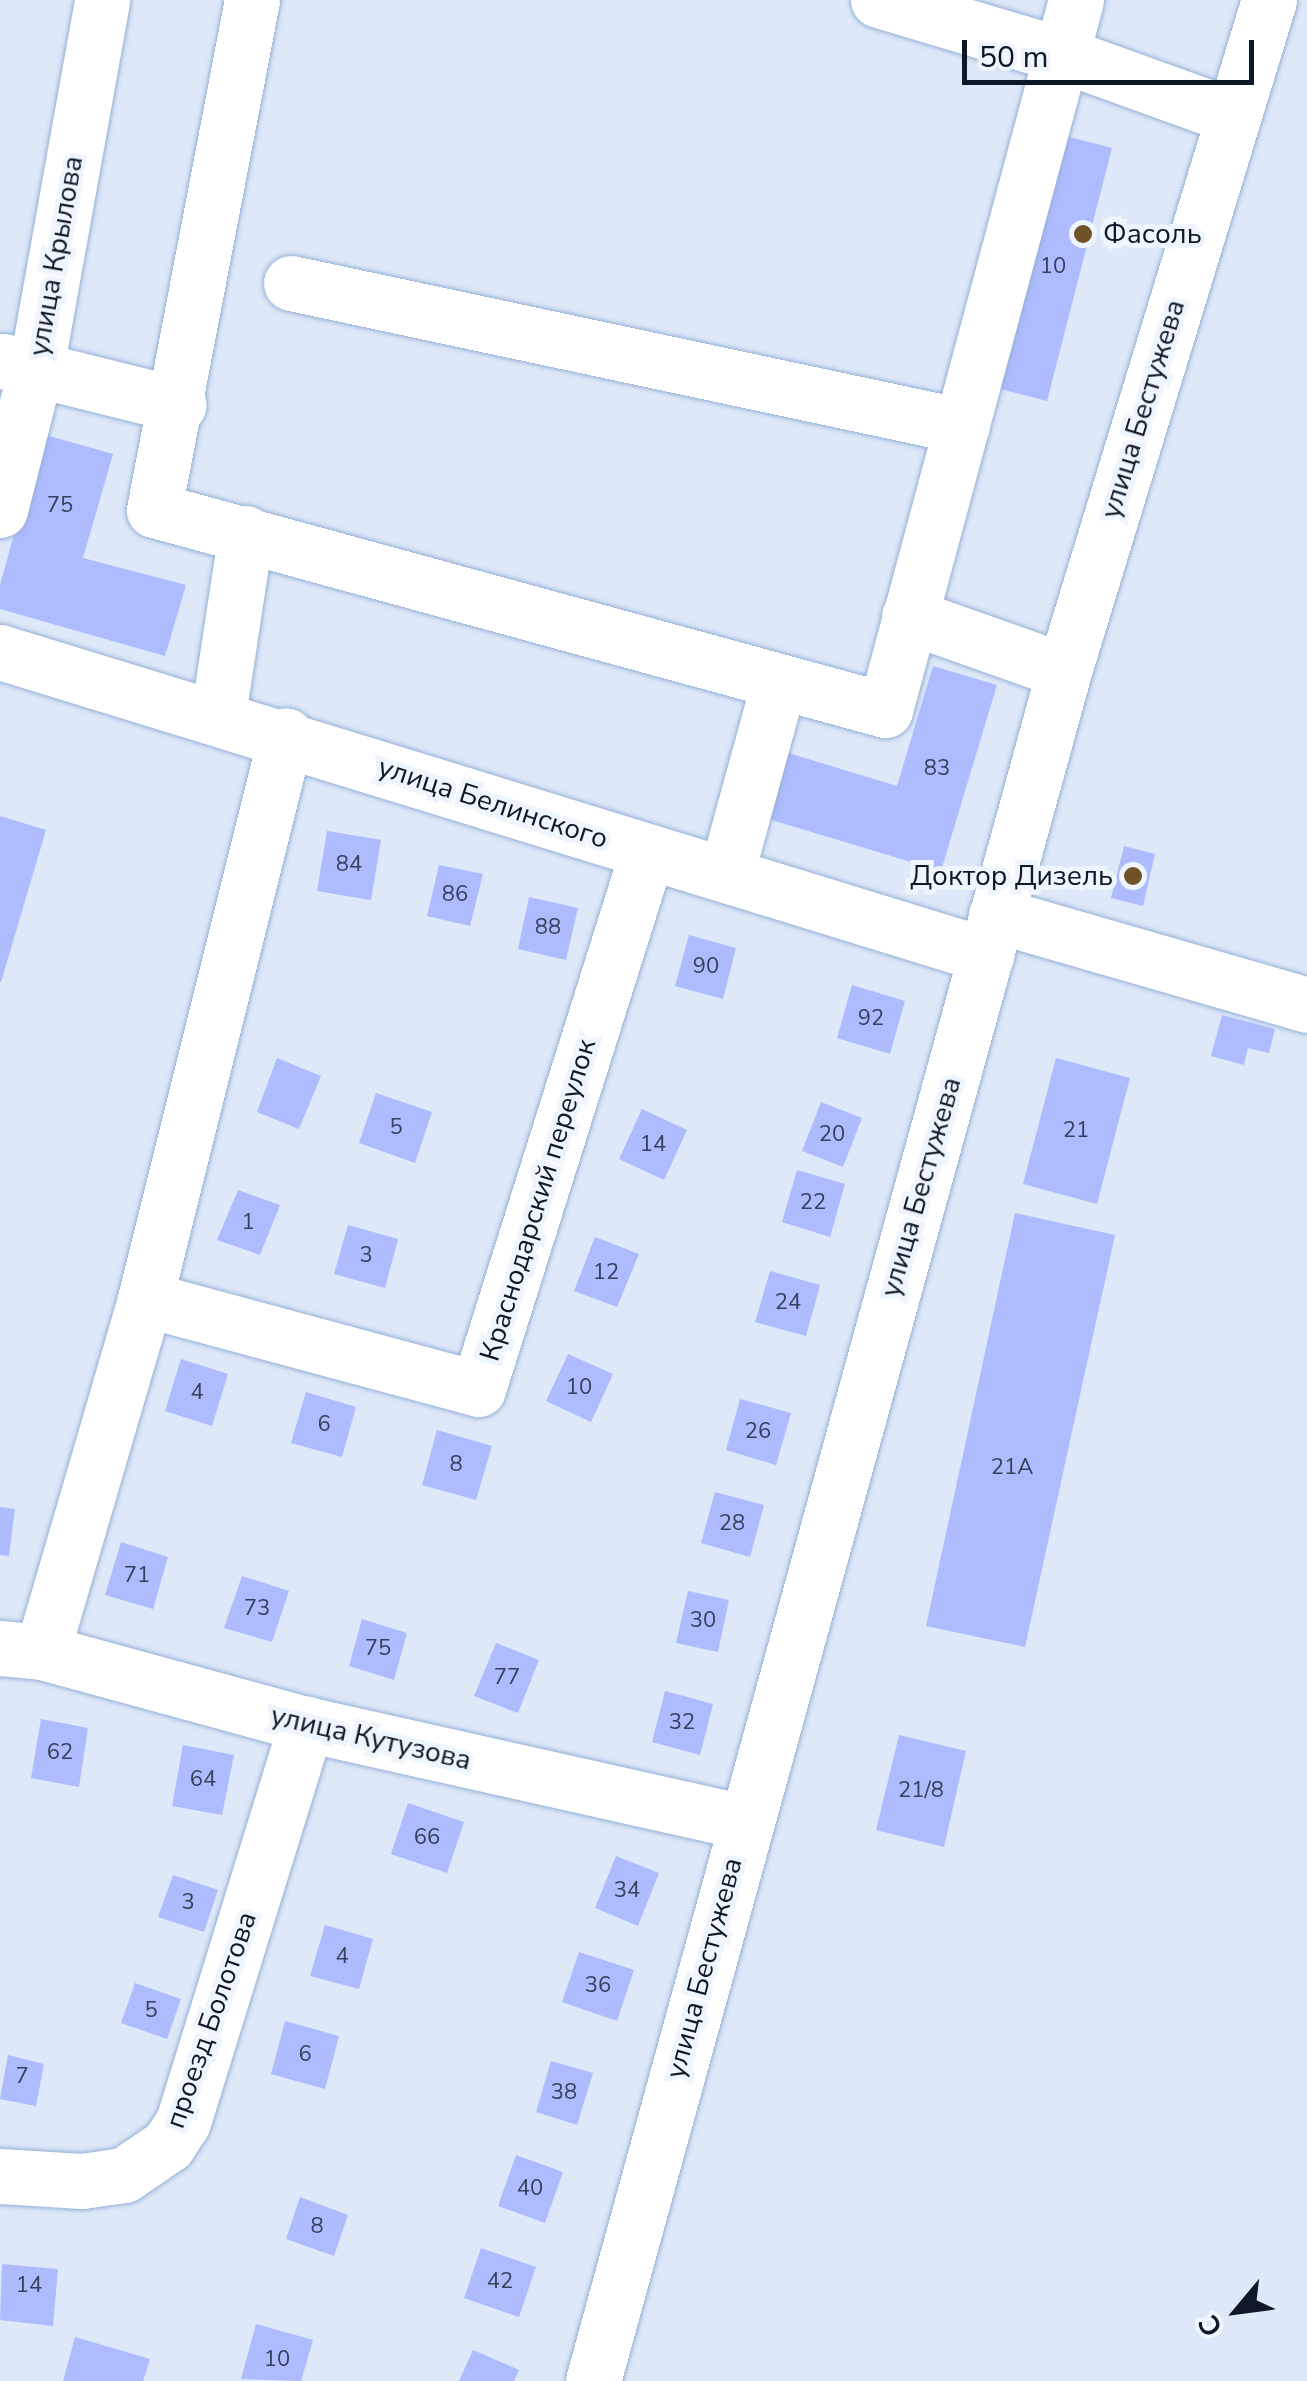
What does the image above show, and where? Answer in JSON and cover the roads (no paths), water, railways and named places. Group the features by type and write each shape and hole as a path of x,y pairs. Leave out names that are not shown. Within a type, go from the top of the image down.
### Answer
{"street":[{"name":"улица Крылова","path":"0,510 18,364 102,0"},
{"path":"252,0 179,406 154,510 886,710 908,616 1076,0"},
{"path":"878,0 1063,55 1232,116"},
{"name":"улица Бестужева","path":"593,2381 743,1822 1064,671 1269,0"},
{"path":"292,283 962,426"},
{"path":"18,364 179,406"},
{"path":"218,715 246,533"},
{"path":"908,616 1064,671"},
{"name":"улица Белинского","path":"0,652 286,735 647,853 1307,1005"},
{"path":"727,871 779,682"},
{"path":"21,1650 145,1299 286,735"},
{"name":"Краснодарский переулок","path":"145,1299 478,1389 647,853"},
{"name":"улица Кутузова","path":"21,1650 306,1724 743,1822"},
{"name":"проезд Болотова","path":"0,2176 82,2181 124,2175 168,2145 183,2122 306,1724"}],"place":[{"name":"Фасоль","path":"1083,234"},
{"name":"Доктор Дизель","path":"1133,876"}]}
